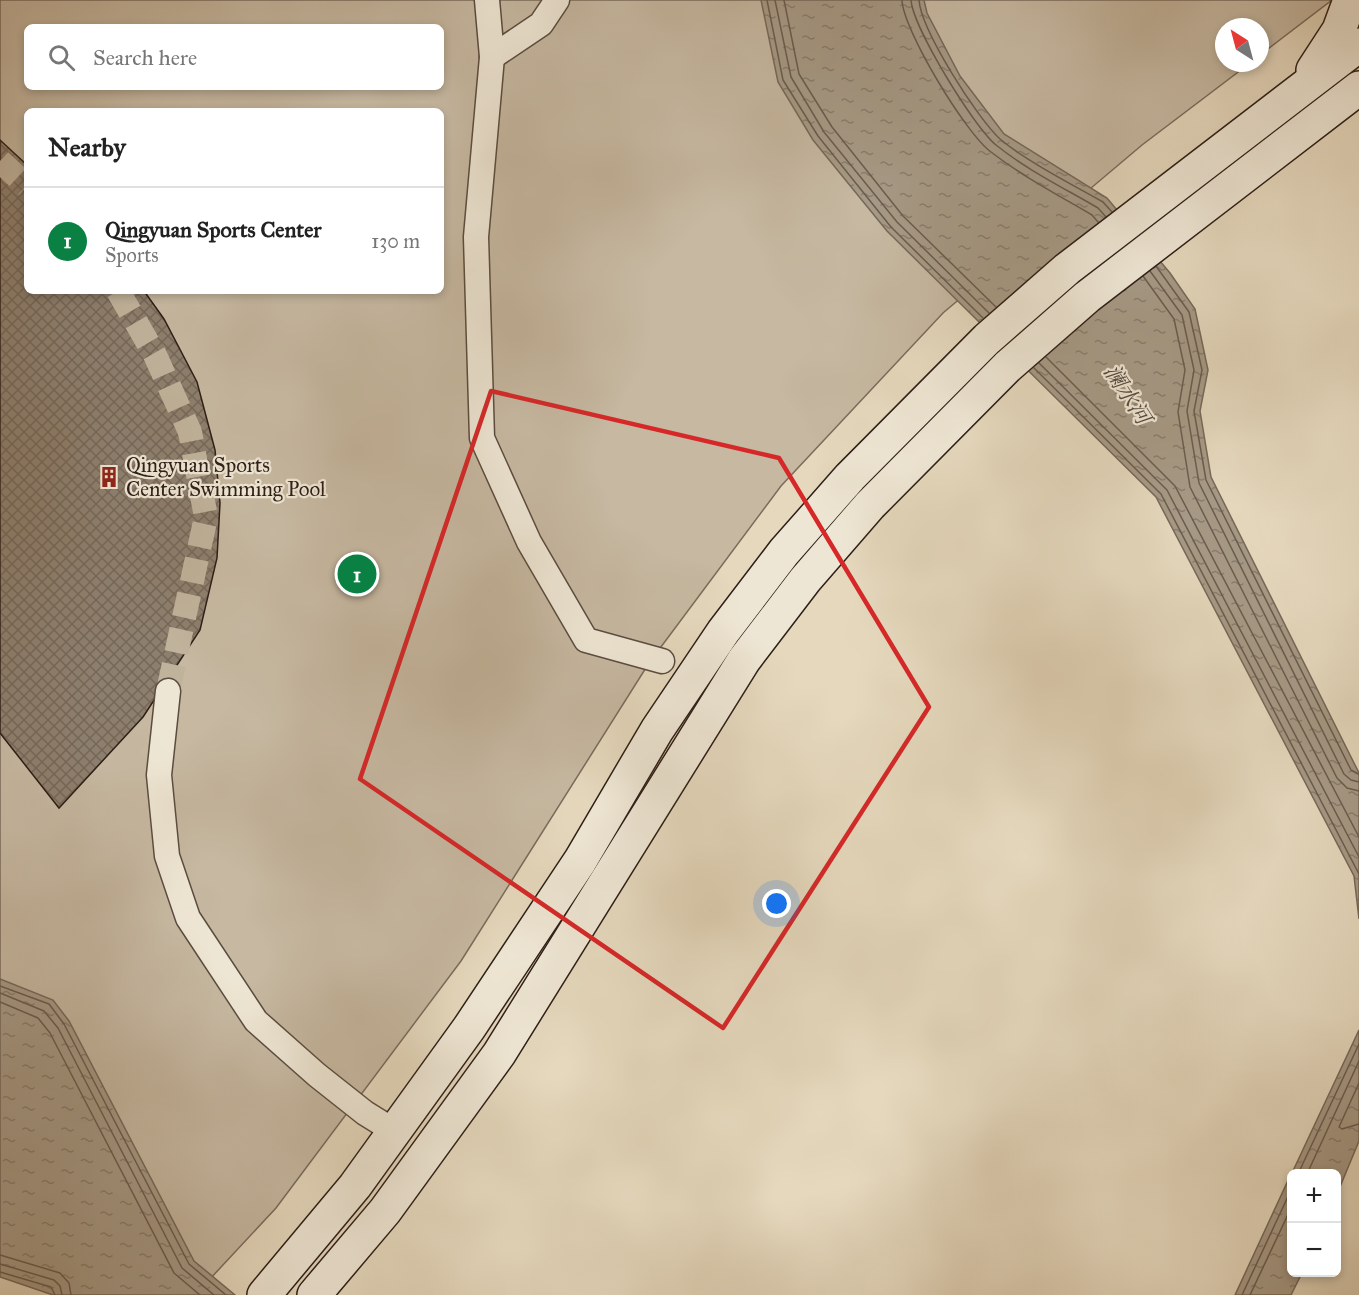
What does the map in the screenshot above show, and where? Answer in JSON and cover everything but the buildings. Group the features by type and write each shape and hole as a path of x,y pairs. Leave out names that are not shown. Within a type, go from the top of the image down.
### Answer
{"street":[{"path":"487,0 492,57 476,237 482,438 529,542 586,640 662,661"},
{"path":"492,57 541,24 557,0"},
{"path":"1300,90 1339,30 1350,0"},
{"path":"266,1293 354,1186 469,1028 580,861 657,730 723,632 784,552 850,477 987,339 1067,269 1359,45"},
{"path":"314,1295 385,1211 499,1054 744,660 804,580 870,505 1007,367 1087,297 1359,88"},
{"path":"1297,135 1359,108"},
{"path":"168,691 159,776 167,856 188,918 256,1021 317,1075 394,1131"}],"highlighted area":[{"path":"491,391 779,458 929,707 723,1028 360,779"}],"shaded area":[{"path":"0,0 1332,0 1269,48 1269,18 1215,18 1215,72 1238,72 1142,145 943,313 781,486 649,663 461,961 276,1208 195,1295 0,1215"}],"water":[{"name":"澜水河","path":"761,0 924,0 927,13 960,76 1004,134 1107,198 1170,273 1195,309 1208,370 1200,411 1211,477 1359,773 1359,919 1354,876 1156,497 887,231 813,140 778,82"},
{"path":"0,979 53,1000 69,1021 194,1261 235,1295 53,1295 0,1277"},
{"path":"1359,1030 1359,1141 1341,1184 1341,1169 1294,1169"},
{"path":"1287,1183 1287,1277 1300,1277 1291,1295 1235,1295"}],"tunnel":[{"path":"0,161 24,183"},
{"path":"120,294 155,355 190,432 206,517 168,691"}],"place":[{"name":"Qingyuan Sports Center Swimming Pool","path":"109,477"},
{"name":"Qingyuan Sports Center","path":"357,574"}]}
